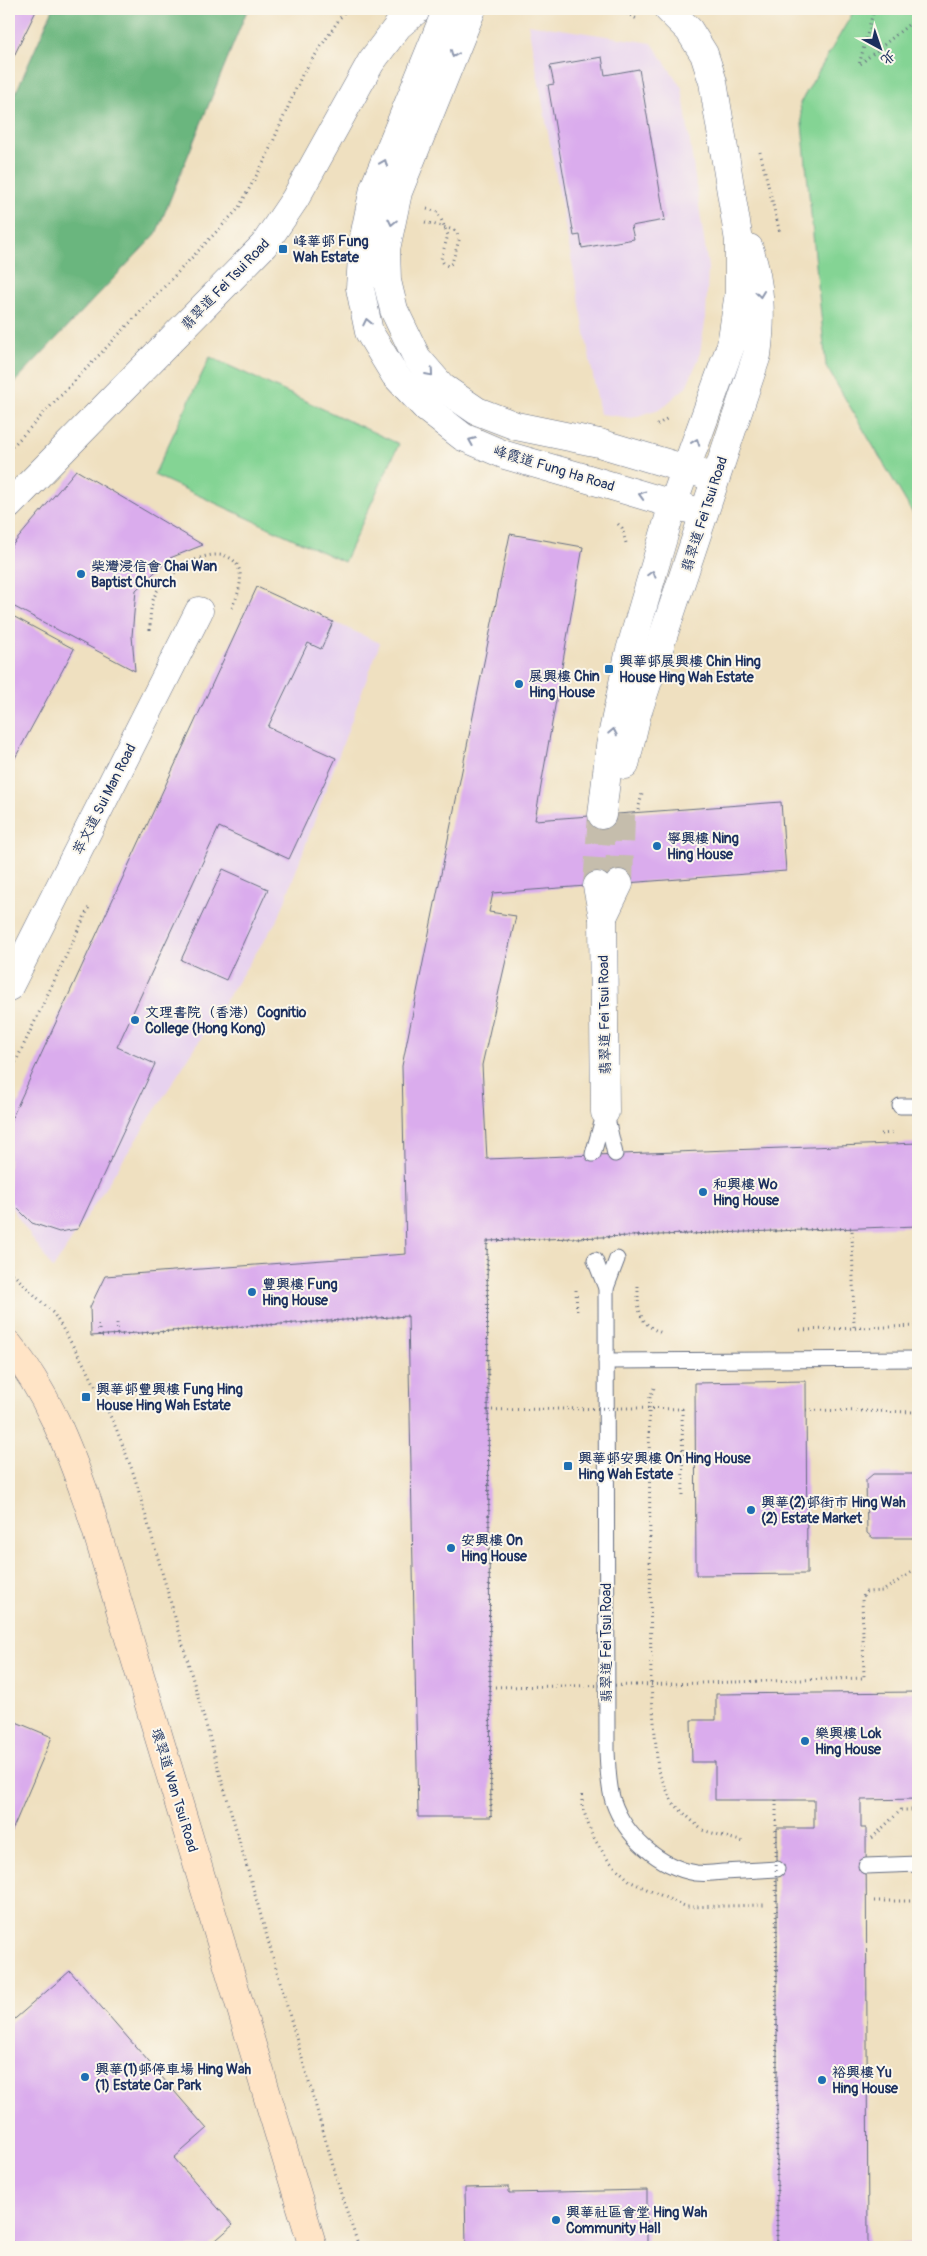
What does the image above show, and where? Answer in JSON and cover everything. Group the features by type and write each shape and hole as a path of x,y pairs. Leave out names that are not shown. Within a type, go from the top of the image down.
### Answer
{"street":[{"name":"翡翠道 Fei Tsui Road","path":"9,505 264,245 295,198 371,62 398,26 418,9"},
{"name":"峰霞道 Fung Ha Road","path":"447,9 374,188 363,242 360,288 369,332 395,375 427,410 463,437 505,455 705,513"},
{"path":"472,9 398,192 386,249 387,281 394,310 417,358 442,387 477,412 516,426 599,443 716,478"},
{"name":"翡翠道 Fei Tsui Road","path":"668,9 689,30 704,54 713,82 735,214 740,267 736,319 731,345 673,504 629,654 610,746 611,814 637,714 757,355 761,326 761,297 756,268 735,214"},
{"name":"萃文道 Sui Man Road","path":"9,987 199,611"},
{"name":"翡翠道 Fei Tsui Road","path":"605,1112 603,917 608,885"},
{"name":"環翠道 Wan Tsui Road","path":"9,1345 31,1374 66,1440 88,1502 313,2247"}],"lane":[{"path":"900,1106 918,1106"},
{"name":"翡翠道 Fei Tsui Road","path":"605,1112 615,1154"},
{"name":"翡翠道 Fei Tsui Road","path":"593,1154 605,1112"},
{"name":"翡翠道 Fei Tsui Road","path":"617,1259 606,1288 607,1751 608,1776 613,1801 623,1822 639,1842 656,1857 676,1867 697,1873 777,1870"},
{"name":"翡翠道 Fei Tsui Road","path":"595,1260 606,1288"},
{"path":"606,1362 918,1358"},
{"path":"866,1866 918,1864"}],"path":[{"path":"9,450 238,209 265,160 302,76 346,9"},
{"path":"617,9 638,20"},
{"path":"874,9 860,65 918,17"},
{"path":"421,220 454,230 460,237 452,263 448,266 441,259 448,235"},
{"path":"652,426 661,423 675,413"},
{"path":"491,1817 487,1241 852,1228 854,1327"},
{"path":"9,1270 54,1314 88,1371 116,1428 134,1475 342,2197 359,2247"},
{"path":"637,1277 638,1313 653,1328 669,1335"},
{"path":"99,1324 99,1336 408,1316"},
{"path":"117,1323 118,1334"},
{"path":"796,1331 854,1327 918,1326"},
{"path":"649,1409 651,1685 658,1771 673,1803 702,1830 745,1842"},
{"path":"488,1410 682,1409 683,1495"},
{"path":"806,1410 918,1412"},
{"path":"490,1687 651,1685 864,1678 862,1598 866,1592 883,1591 918,1568"},
{"path":"776,1800 777,2247"},
{"path":"871,1838 901,1810 918,1810"},
{"path":"874,1901 918,1901"}],"shaded area":[{"path":"528,24 652,43 682,88 708,267 706,317 699,358 686,387 662,408 632,418 600,414"},
{"name":"文理書院（香港）Cognitio College (Hong Kong)","path":"257,587 380,643 279,917 53,1269 9,1204 9,1124"}],"green space":[{"path":"53,9 251,9 246,13 156,234 9,388 9,108"},
{"path":"855,9 918,9 918,522 826,366 800,103"},
{"path":"210,357 399,444 344,562 154,475"}],"building":[{"path":"9,9 37,9 9,66"},
{"path":"602,57 605,75 639,69 665,220 631,226 634,239 582,248 580,235 574,236 548,85 554,84 550,66"},
{"name":"柴灣浸信會 Chai Wan Baptist Church","path":"76,470 203,545 170,558 136,590 132,636 135,671 9,604 9,549"},
{"path":"510,534 583,547 535,820 781,802 786,871 493,893 489,912 516,916 482,1065 487,1159 918,1143 918,1226 487,1241 491,1817 418,1817 408,1316 91,1336 90,1307 105,1276 406,1254 402,1066"},
{"name":"文理書院（香港）Cognitio College (Hong Kong)","path":"257,587 333,622 321,649 308,643 268,727 336,758 289,859 219,827 117,1047 155,1064 78,1229 59,1232 32,1223 9,1200 9,1124"},
{"path":"9,614 74,649 9,769"},
{"path":"223,869 268,889 226,980 181,960"},
{"name":"興華(2)邨街市 Hing Wah (2) Estate Market","path":"806,1381 807,1574 696,1575 695,1383"},
{"path":"873,1474 918,1474 918,1538 873,1538 867,1533 866,1480"},
{"name":"裕興樓 Yu Hing House","path":"918,1692 918,1799 861,1800 861,1828 866,1828 868,2247 777,2247 777,1828 814,1828 814,1800 715,1800 715,1762 692,1762 691,1720 716,1720 716,1694"},
{"path":"9,1719 52,1737 11,1833 9,1832"},
{"name":"興華(1)邨停車場 Hing Wah (1) Estate Car Park","path":"70,1971 207,2129 174,2158 233,2225 208,2247 18,2247 9,2236 9,2024"},
{"name":"興華社區會堂 Hing Wah Community Hall","path":"509,2187 509,2193 647,2190 647,2247 466,2247 465,2188"},
{"path":"918,2242 918,2247 898,2247 897,2244"}],"tunnel":[{"path":"619,884 621,814"},
{"path":"597,886 602,815"}],"place":[{"name":"峰華邨 Fung Wah Estate","path":"283,249"},
{"name":"柴灣浸信會 Chai Wan Baptist Church","path":"81,574"},
{"name":"興華邨展興樓 Chin Hing House Hing Wah Estate","path":"609,669"},
{"name":"展興樓 Chin Hing House","path":"519,684"},
{"name":"寧興樓 Ning Hing House","path":"657,846"},
{"name":"文理書院（香港）Cognitio College (Hong Kong)","path":"135,1020"},
{"name":"和興樓 Wo Hing House","path":"703,1192"},
{"name":"豐興樓 Fung Hing House","path":"252,1292"},
{"name":"興華邨豐興樓 Fung Hing House Hing Wah Estate","path":"86,1397"},
{"name":"興華邨安興樓 On Hing House Hing Wah Estate","path":"568,1466"},
{"name":"興華(2)邨街市 Hing Wah (2) Estate Market","path":"751,1510"},
{"name":"安興樓 On Hing House","path":"451,1548"},
{"name":"樂興樓 Lok Hing House","path":"805,1741"},
{"name":"興華(1)邨停車場 Hing Wah (1) Estate Car Park","path":"85,2077"},
{"name":"裕興樓 Yu Hing House","path":"822,2080"},
{"name":"興華社區會堂 Hing Wah Community Hall","path":"556,2220"}]}
